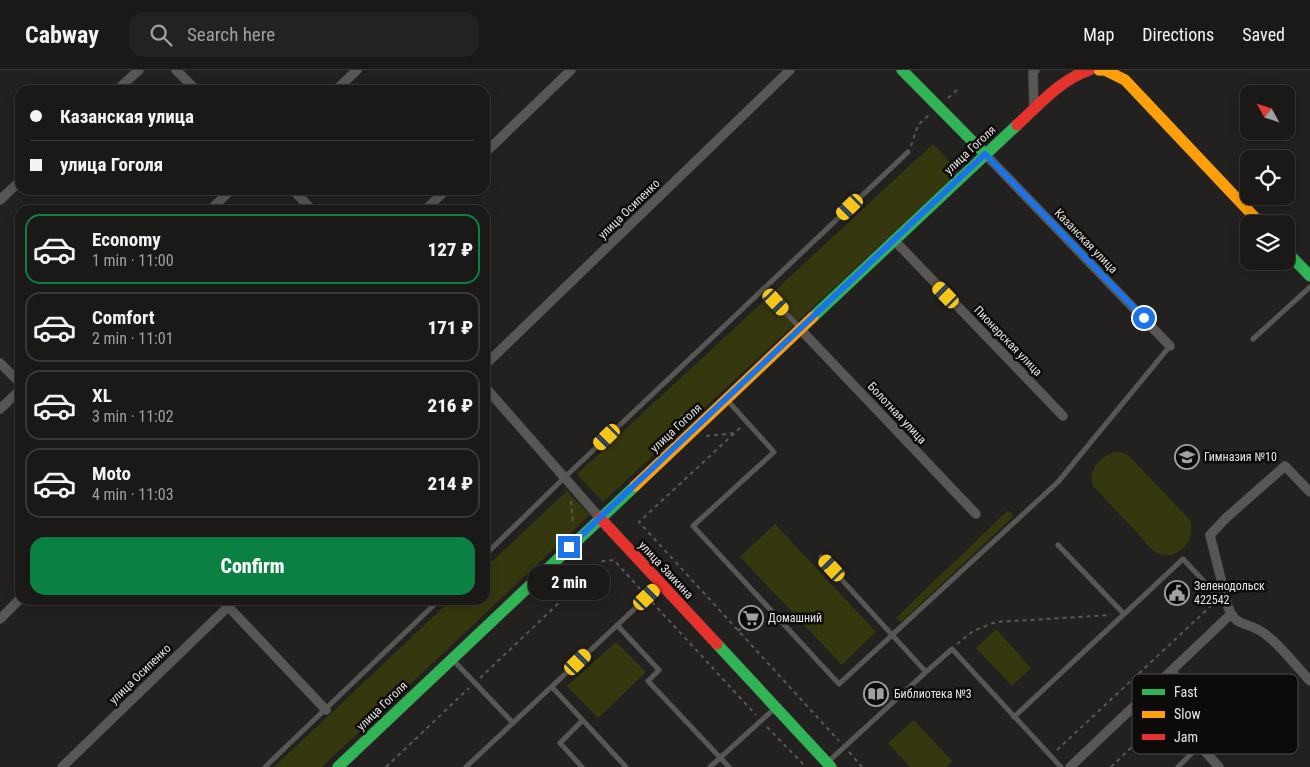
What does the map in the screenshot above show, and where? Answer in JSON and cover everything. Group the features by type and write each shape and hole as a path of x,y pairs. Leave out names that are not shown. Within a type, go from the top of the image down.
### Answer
{"main road":[{"path":"902,70 985,154"},
{"name":"улица Гоголя","path":"338,767 985,154 1070,79 1089,70"},
{"path":"1099,70 1105,70 1125,80 1252,215"},
{"path":"1295,260 1310,276"},
{"name":"улица Заикина","path":"600,518 829,765"}],"street":[{"path":"122,85 139,70"},
{"path":"176,70 191,85"},
{"path":"341,85 357,70"},
{"path":"490,147 571,70"},
{"name":"улица Осипенко","path":"490,360 790,70"},
{"path":"1034,110 1033,72 1036,70"},
{"name":"Казанская улица","path":"985,154 1170,346"},
{"path":"0,200 15,186"},
{"path":"215,205 226,195"},
{"path":"298,195 307,205"},
{"path":"430,205 441,195"},
{"name":"Пионерская улица","path":"894,240 1064,416"},
{"name":"Болотная улица","path":"800,329 976,514"},
{"path":"0,363 15,378"},
{"name":"улица Заикина","path":"490,393 600,518"},
{"path":"0,409 15,395"},
{"path":"1310,492 1285,466 1226,518 1210,535 1229,610 1241,624 1266,634 1310,681"},
{"path":"0,618 15,604"},
{"name":"улица Осипенко","path":"62,767 225,605"},
{"path":"231,605 326,710"},
{"path":"1169,674 1229,610"},
{"path":"1070,767 1132,710"},
{"path":"1207,754 1219,767"}],"lane":[{"path":"490,550 567,480 908,152"},
{"path":"1253,339 1310,287"},
{"path":"763,290 800,329"},
{"path":"726,399 774,452 693,526 839,684 1058,482 1170,346"},
{"path":"1058,545 1124,614"},
{"path":"821,557 926,672"},
{"path":"1014,717 1183,559 1229,610"},
{"path":"466,767 661,584"},
{"path":"265,767 434,605"},
{"path":"617,625 659,670 648,681 729,767"},
{"path":"829,765 844,747 952,649 1061,767"},
{"path":"452,659 513,723"},
{"path":"1173,670 1177,674"},
{"path":"552,687 626,767"},
{"path":"710,767 775,708"},
{"path":"582,721 560,744 582,767"},
{"path":"1178,767 1192,754"}],"path":[{"path":"908,152 918,124 957,90"},
{"path":"747,422 639,522 862,767"},
{"path":"567,480 573,524"},
{"path":"386,767 604,561 614,560 806,767"},
{"path":"1138,674 1219,598"},
{"path":"952,649 972,631 996,622 1124,614"},
{"path":"738,631 743,626"},
{"path":"1050,756 1132,679"},
{"path":"1111,767 1132,747"}],"shaded area":[{"path":"933,144 959,172 603,502 577,474"},
{"path":"1114,452 1128,455 1190,520 1191,536 1188,543 1177,553 1163,555 1155,552 1094,487 1092,476 1095,466 1103,458"},
{"path":"567,491 590,515 322,767 274,767 446,605 490,605 490,563"},
{"path":"1008,510 1014,516 901,622 896,618"},
{"path":"775,524 876,632 842,665 740,557"},
{"path":"996,629 1031,668 1012,686 976,648"},
{"path":"616,642 646,672 598,718 567,686"},
{"path":"914,720 952,761 946,767 910,767 888,743"}],"traffic: fast":[{"path":"902,70 985,154"},
{"path":"813,317 1017,125"},
{"path":"1295,260 1310,276"},
{"path":"338,767 635,486"},
{"path":"717,644 831,767"}],"traffic: slow":[{"path":"1099,70 1105,70 1125,80 1252,215"},
{"path":"635,486 813,317"}],"traffic: jam":[{"path":"1017,125 1059,87 1078,74 1089,70"},
{"path":"600,518 717,644"}],"place":[{"name":"Гимназия №10","path":"1187,457"},
{"name":"Зеленодольск 422542","path":"1177,593"},
{"name":"Домашний","path":"751,618"},
{"name":"Библиотека №3","path":"876,694"}],"route":[{"path":"569,547 985,154 1144,318"}]}
